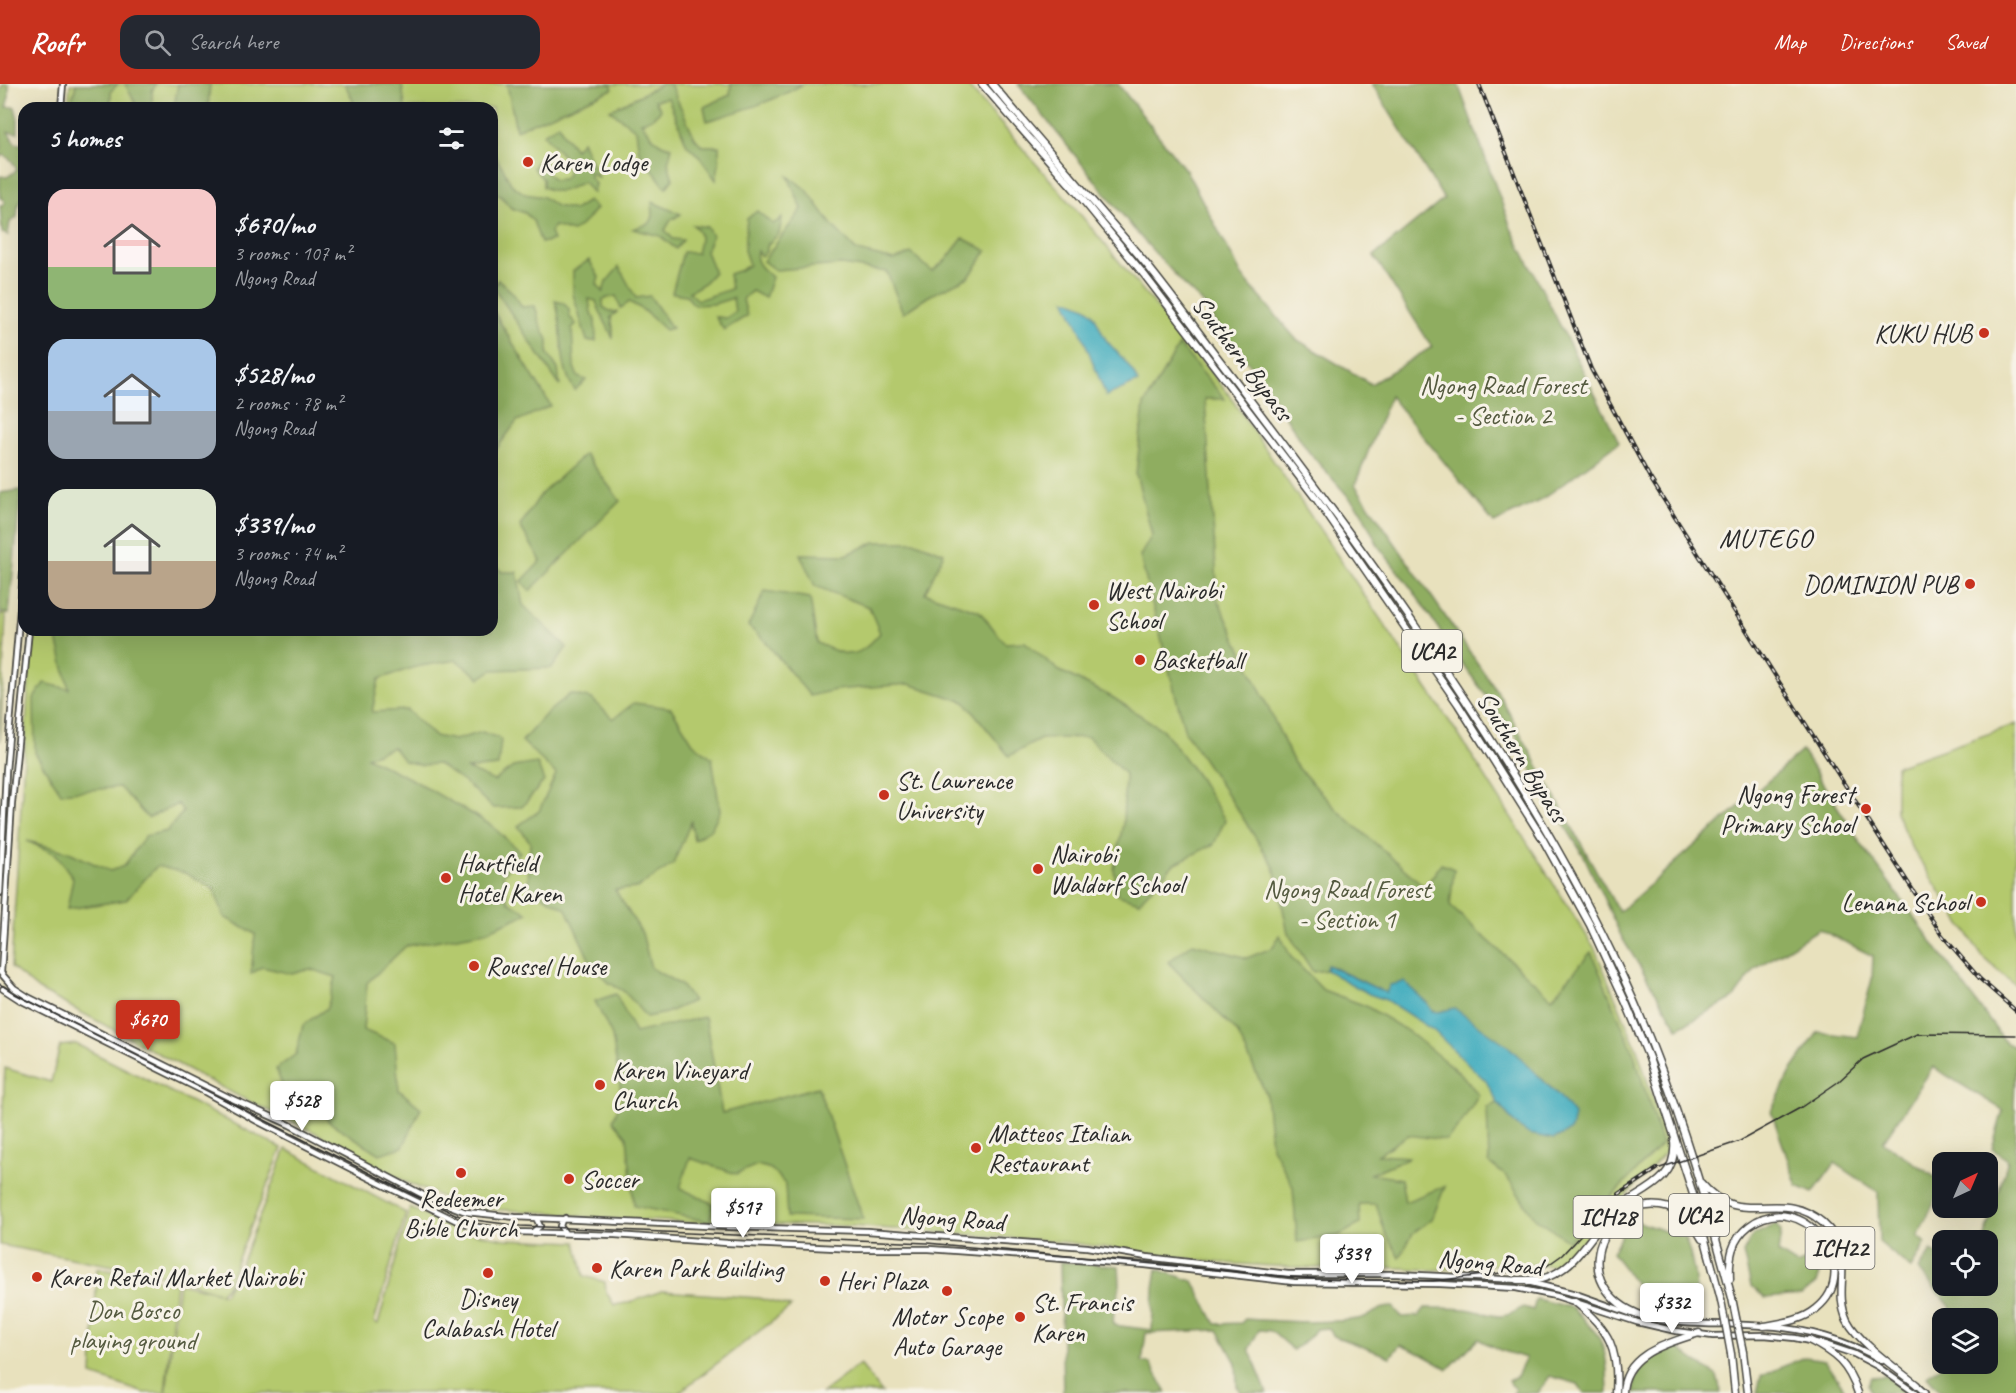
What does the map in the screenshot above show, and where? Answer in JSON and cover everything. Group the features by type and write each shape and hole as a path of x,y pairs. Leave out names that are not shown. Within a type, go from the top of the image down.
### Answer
{"highway":[{"name":"Southern Bypass","path":"982,84 1089,207 1317,501 1458,704 1545,844 1590,925 1640,1036 1692,1191 1707,1247 1721,1300 1731,1354 1735,1393"},
{"name":"Southern Bypass","path":"992,84 1162,284 1324,497 1473,711 1550,836 1609,946 1654,1049 1699,1180 1732,1298 1743,1352 1748,1393"},
{"name":"ICH28","path":"1517,1280 1539,1279 1561,1270 1577,1256 1615,1210 1655,1186 1667,1171 1673,1156 1673,1132"},
{"name":"ICH22","path":"1699,1180 1715,1197 1730,1206 1749,1208 1777,1205 1801,1209 1826,1226 1834,1236 1842,1254 1844,1270 1842,1299 1848,1322 1862,1338 1917,1385"},
{"path":"1647,1318 1620,1304 1606,1288 1600,1276 1598,1252 1607,1231 1614,1222 1632,1209 1650,1205 1664,1207 1678,1212 1688,1220 1707,1247"},
{"path":"1732,1298 1729,1266 1731,1252 1737,1238 1748,1227 1767,1218 1784,1216 1801,1220 1821,1234 1833,1262 1833,1280 1826,1298 1815,1311 1798,1319 1764,1326"},
{"path":"1575,1302 1601,1326 1614,1347 1617,1363 1616,1393"},
{"path":"1623,1393 1631,1367 1640,1358 1655,1349 1699,1333"},
{"path":"1809,1340 1831,1352 1843,1363 1858,1393"}],"main road":[{"path":"62,102 63,84"},
{"path":"0,893 6,771 18,632"},
{"path":"1,972 12,803 28,636"},
{"name":"Ngong Road","path":"1,972 20,993 228,1097 290,1125 427,1197 466,1212 729,1227 867,1231 1087,1247 1200,1264 1288,1274 1396,1274 1517,1280 1576,1294 1647,1318 1698,1325 1782,1327 1840,1342 1877,1357 1925,1393"},
{"path":"1,991 7,981"},
{"name":"Ngong Road","path":"1,991 225,1103 369,1179 459,1222 478,1227 532,1232 857,1249 929,1249 1145,1265 1294,1282 1424,1283 1516,1288 1542,1292 1654,1327 1713,1336 1764,1335 1809,1340 1838,1348 1866,1360 1915,1393"},
{"path":"531,1217 537,1218 540,1226 537,1231 532,1232"},
{"path":"565,1218 560,1226 567,1234"},
{"path":"1052,1245 1057,1251 1054,1258"}],"green space":[{"path":"4,84 9,84 6,107 15,107 18,119 18,133 8,132 18,144 18,206 17,217 10,222 8,235 2,233 0,205 2,206 5,202 0,198 0,176 7,177 17,170 12,161 4,155 0,157 2,148 0,89"},
{"path":"70,84 966,84 1075,208 1229,395 1456,731 1594,947 1637,1049 1669,1149 1560,1266 1509,1264 1433,1270 1366,1266 1306,1268 1222,1263 1065,1242 920,1231 850,1226 593,1218 557,1213 467,1208 406,1182 39,990 11,967 32,636 498,636 498,102 68,102"},
{"path":"76,84 118,84 111,91 110,102 72,102"},
{"path":"125,84 156,84 152,91 152,102 135,102"},
{"path":"178,84 210,84 208,102 175,102"},
{"path":"345,84 402,84 404,102 354,102"},
{"path":"507,84 611,84 613,89 516,130"},
{"path":"662,84 670,84 695,138 702,146 719,146 716,180 699,156 687,145 668,98 655,100 661,110 652,118 641,122 658,142 672,147 668,163 673,179 666,188 639,152 636,130 610,110"},
{"path":"731,84 803,84 768,101 707,121 704,107 730,95"},
{"name":"Ngong Road Forest - Section 2","path":"1018,84 1118,84 1187,172 1243,277 1296,339 1371,384 1432,347 1374,256 1444,199 1372,84 1458,84 1511,228 1619,442 1541,500 1494,523 1390,396 1355,485 1498,693 1619,912 1802,751 1861,844 2005,1042 2016,1048 2014,1108 2016,1111 2016,1393 1942,1393 1927,1376 1932,1372 1998,1374 1998,1308 1951,1308 1941,1296 1998,1296 1998,1230 1987,1230 1991,1218 1998,1218 1998,1193 2008,1160 1992,1149 2003,1110 1933,1067 1883,1142 1932,1175 1932,1207 1918,1236 1926,1243 1911,1268 1879,1242 1878,1192 1835,1163 1813,1193 1797,1186 1771,1111 1792,1070 1818,1032 1857,1037 1872,979 1873,956 1819,929 1755,969 1734,998 1678,1028 1622,938 1584,856 1541,788 1517,738 1411,588 1379,547 1361,511 1308,451 1256,371 1227,341 1203,303 1137,233"},
{"path":"559,124 575,149 582,141 598,178 590,172 590,177 595,184 593,193 584,182 560,191 550,190 543,187 543,179 533,168 537,159 547,164 546,172 554,180 563,179 568,173 563,156 543,134"},
{"path":"498,161 511,184 525,194 543,197 556,206 574,210 588,201 596,208 586,221 572,232 554,226 550,233 553,240 541,243 533,221 525,213 511,208 498,195"},
{"path":"788,176 807,190 832,225 857,251 894,260 911,253 932,271 946,260 963,238 987,251 969,277 929,296 903,313 887,272 841,265 775,270 763,261 802,209"},
{"path":"652,202 681,214 671,220 665,230 673,239 683,240 676,249 660,236 633,229 650,223 653,216"},
{"path":"757,211 773,224 782,218 779,234 768,244 766,252 761,256 757,251 756,255 758,262 772,277 765,298 752,291 743,299 747,316 724,330 715,317 726,318 735,312 733,298 714,304 694,305 686,295 672,293 683,252 697,253 699,234 693,225 707,227 712,236 706,251 714,272 703,284 689,292 698,300 731,289 729,274 749,265 744,250 747,219"},
{"path":"589,260 599,277 597,284 603,292 606,282 619,267 636,298 650,296 672,328 665,330 645,311 629,302 621,308 616,296 603,299 603,307 611,312 617,312 611,317 613,339 596,301 589,299 591,313 595,318 596,341 587,341 573,294 573,271"},
{"path":"498,279 513,293 522,307 535,306 548,340 548,354 558,369 560,386 498,294"},
{"path":"555,301 563,303 569,309 569,316 576,324 572,329 574,367 578,377 586,380 575,390 569,381 563,359 560,323"},
{"path":"498,319 551,406 517,421 498,447"},
{"name":"Ngong Road Forest - Section 1","path":"1179,345 1225,399 1205,399 1218,600 1294,763 1336,809 1425,887 1441,864 1454,869 1450,906 1552,998 1591,952 1633,1051 1662,1144 1569,1241 1535,1218 1506,1176 1489,1163 1487,1107 1498,1103 1517,1126 1560,1097 1508,1046 1445,1010 1432,1011 1426,1002 1386,993 1328,965 1326,970 1313,972 1288,933 1274,867 1185,732 1140,556 1152,535 1136,474 1144,405"},
{"path":"585,454 620,501 530,591 522,581 541,561 520,526 541,494"},
{"path":"18,490 18,521 9,614 0,612 0,493"},
{"path":"875,542 916,542 944,553 925,593 979,611 1005,643 1025,642 1058,670 1112,697 1163,730 1199,778 1225,820 1214,844 1174,864 1139,902 1117,895 1114,869 1123,824 1125,774 1088,737 1041,739 1009,756 965,702 909,684 835,690 810,696 764,640 748,626 765,591 810,598 817,643 844,653 858,652 880,633 869,607 815,586 800,554 846,555"},
{"path":"498,568 502,572 517,572 523,605 567,647 552,668 492,670 480,678 456,660 415,667 379,679 372,712 407,710 434,736 455,740 482,732 501,739 498,766 467,769 494,781 513,767 537,763 544,781 522,807 493,808 469,786 438,764 421,765 404,761 393,747 367,757 415,781 491,825 520,852 503,875 508,901 528,913 485,932 406,946 367,983 363,1030 395,1043 399,1090 421,1108 403,1147 380,1154 329,1122 319,1106 324,1084 305,1088 290,1106 276,1069 296,1054 303,1025 327,1008 336,977 310,969 292,974 262,967 251,974 255,934 224,917 214,889 185,873 157,866 126,900 67,909 73,878 56,854 27,841 69,852 110,871 124,866 145,836 167,831 183,812 178,804 148,818 119,787 61,793 35,753 34,698 44,683 69,689 56,636 498,636"},
{"path":"0,614 6,615 0,742"},
{"path":"570,694 592,699 613,719 634,703 671,708 693,743 712,758 720,811 711,829 694,840 691,822 673,864 637,888 615,890 642,933 651,968 681,985 693,1001 666,1013 646,1017 625,992 608,982 591,963 566,909 528,887 530,842 518,826 539,811 556,774 522,741 547,713"},
{"name":"Lenana School","path":"2016,724 2016,986 1982,956 1911,847 1896,812 1896,766"},
{"path":"1280,935 1291,957 1323,990 1366,1006 1409,1032 1462,1075 1479,1095 1460,1125 1446,1140 1408,1135 1378,1155 1410,1157 1370,1174 1401,1179 1405,1202 1445,1186 1432,1219 1413,1233 1400,1258 1385,1232 1376,1204 1359,1204 1360,1224 1338,1236 1297,1242 1293,1187 1271,1145 1266,1094 1237,1032 1168,962 1193,943 1247,958 1272,948"},
{"path":"616,994 635,1033 705,1017 722,1113 818,1087 863,1219 787,1217 785,1184 771,1169 757,1165 736,1174 690,1158 680,1188 714,1204 710,1222 634,1206 627,1137 613,1120 622,1098 612,1036 595,1001"},
{"path":"76,1044 282,1148 227,1286 220,1293 224,1294 237,1272 246,1274 239,1269 286,1149 406,1213 374,1322 378,1324 410,1208 453,1229 505,1239 576,1242 584,1276 605,1282 606,1292 614,1305 662,1291 758,1298 791,1307 678,1393 166,1393 179,1283 218,1292 173,1277 0,1245 0,1166 5,1068 51,1082 60,1046"},
{"path":"1630,1219 1685,1238 1694,1272 1697,1307 1643,1293 1612,1253"},
{"path":"1777,1224 1781,1232 1778,1253 1797,1265 1812,1258 1819,1250 1822,1264 1816,1283 1802,1295 1765,1298 1751,1286 1743,1253 1753,1235"},
{"name":"Ngong Road Forest - Section 2","path":"1932,1252 1932,1285 1919,1270"},
{"path":"1060,1262 1119,1266 1120,1284 1113,1325 1152,1330 1157,1269 1193,1281 1216,1324 1241,1323 1245,1319 1302,1322 1344,1321 1363,1318 1388,1307 1393,1307 1402,1317 1419,1316 1425,1308 1464,1309 1500,1316 1523,1307 1533,1310 1536,1299 1573,1308 1596,1333 1605,1354 1608,1393 1584,1393 1578,1384 1550,1376 1538,1393 1513,1393 1515,1389 1508,1381 1517,1376 1526,1358 1500,1350 1478,1339 1448,1369 1400,1345 1390,1357 1334,1336 1328,1328 1316,1329 1310,1337 1293,1350 1271,1331 1259,1330 1249,1349 1267,1393 1242,1393 1237,1386 1236,1363 1218,1330 1146,1333 1142,1362 1150,1363 1167,1393 1063,1393"},
{"name":"Don Bosco playing ground","path":"97,1268 176,1283 165,1393 144,1393 92,1375"},
{"path":"1676,1347 1717,1376 1721,1393 1634,1393 1637,1375 1643,1364 1659,1351"},
{"path":"1805,1357 1825,1360 1847,1393 1757,1393 1761,1376"},
{"path":"860,1364 882,1393 822,1393"},
{"path":"1886,1376 1907,1393 1871,1393 1868,1385 1871,1377"}],"water":[{"path":"1065,299 1091,311 1107,341 1128,365 1138,382 1106,396 1081,332"},
{"path":"1327,965 1386,993 1390,985 1404,982 1426,1002 1432,1011 1439,1012 1454,1008 1508,1046 1560,1097 1574,1115 1571,1130 1554,1139 1529,1134 1517,1126 1498,1103 1486,1081 1433,1030 1386,1000 1369,994 1326,970"}],"tram line":[{"path":"0,984 15,994 403,1190 466,1219 520,1226 927,1243 1315,1279 1433,1281 1544,1268 1562,1255 1619,1194"},
{"path":"1657,1169 1740,1141 1800,1108 1838,1082 1863,1059 1917,1034 2016,1035"}],"railway":[{"path":"1479,84 1591,369 1650,478 1942,935 1980,979 2016,1011"},
{"path":"1619,1194 1657,1169"}],"place":[{"name":"Karen Lodge","path":"528,162"},
{"name":"KUKU HUB","path":"1984,333"},
{"name":"DOMINION PUB","path":"1970,584"},
{"name":"West Nairobi School","path":"1094,605"},
{"name":"Basketball","path":"1140,660"},
{"name":"St. Lawrence University","path":"884,795"},
{"name":"Ngong Forest Primary School","path":"1866,809"},
{"name":"Nairobi Waldorf School","path":"1038,869"},
{"name":"Hartfield Hotel Karen","path":"446,878"},
{"name":"Lenana School","path":"1981,902"},
{"name":"Roussel House","path":"474,966"},
{"name":"Karen Vineyard Church","path":"600,1085"},
{"name":"Matteos Italian Restaurant","path":"976,1148"},
{"name":"Redeemer Bible Church","path":"461,1173"},
{"name":"Soccer","path":"569,1179"},
{"name":"Karen Park Building","path":"597,1268"},
{"name":"Disney Calabash Hotel","path":"488,1273"},
{"name":"Karen Retail Market Nairobi","path":"37,1277"},
{"name":"Heri Plaza","path":"825,1281"},
{"name":"Motor Scope Auto Garage","path":"947,1291"},
{"name":"St. Francis Karen","path":"1020,1317"}],"district":[{"name":"MUTEGO","path":"1766,538"}]}
